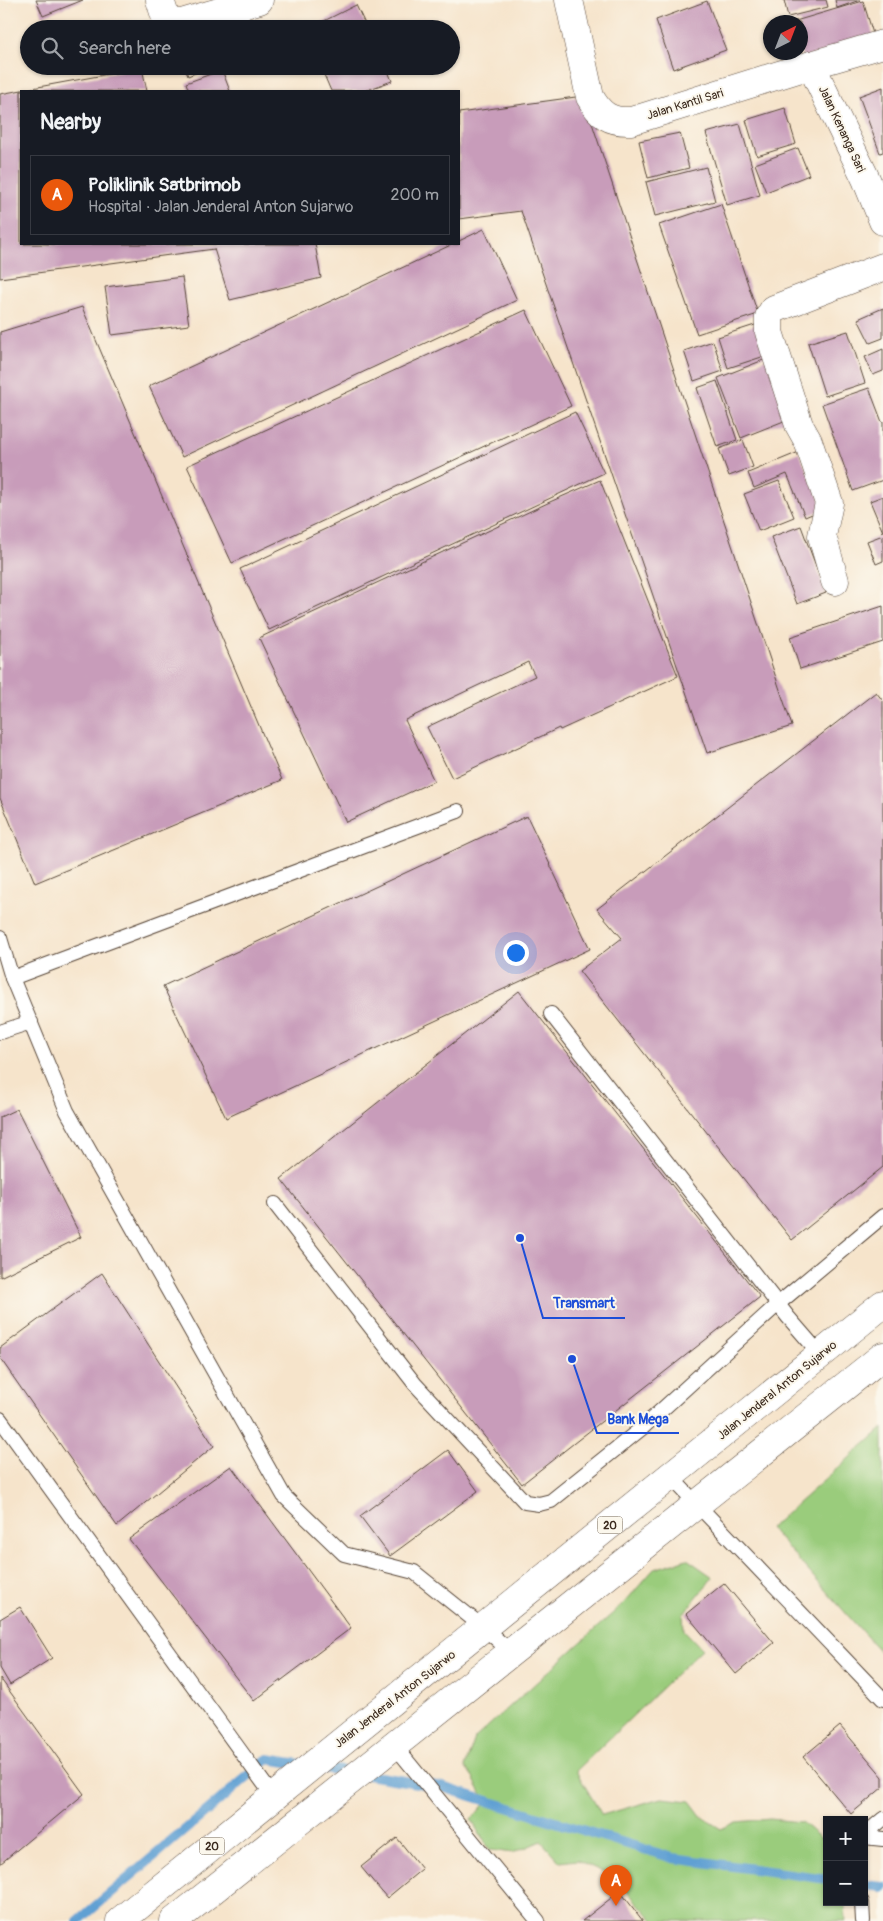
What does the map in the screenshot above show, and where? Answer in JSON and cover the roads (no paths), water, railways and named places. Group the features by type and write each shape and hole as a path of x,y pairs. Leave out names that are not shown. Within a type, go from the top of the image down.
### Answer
{"main road":[{"path":"160,0 167,20"},
{"path":"192,20 259,0"},
{"name":"Jalan Kantil Sari","path":"569,0 590,97 597,110 616,121 631,120 883,44"},
{"name":"Jalan Kenanga Sari","path":"811,65 866,179 883,221"},
{"path":"835,581 822,536 829,503 808,441 800,425 769,332 769,317 774,309 883,267"},
{"name":"Jalan Jenderal Anton Sujarwo","path":"120,1921 266,1787 304,1771 484,1628 883,1304"},
{"path":"174,1921 883,1356"},
{"path":"346,1737 380,1756"}],"lane":[{"path":"12,978 458,811"},
{"path":"0,938 12,978 67,1111 284,1496 344,1554 414,1572 511,1652"},
{"path":"551,1014 800,1332 820,1354"},
{"path":"0,1032 30,1022"},
{"path":"275,1204 415,1384 525,1502 539,1504 551,1501 642,1428 778,1304 883,1216"},
{"path":"0,1419 266,1787"},
{"path":"670,1476 883,1699"},
{"path":"380,1756 420,1777 538,1921"},
{"path":"868,1832 883,1819"},
{"path":"868,1837 883,1840"}],"waterway":[{"path":"78,1921 268,1759 442,1787 673,1858 823,1878"},
{"path":"868,1885 883,1887"}],"place":[{"name":"Transmart","path":"520,1238"},
{"name":"Bank Mega","path":"572,1359"},
{"name":"Poliklinik Satbrimob","path":"616,1906"}]}
